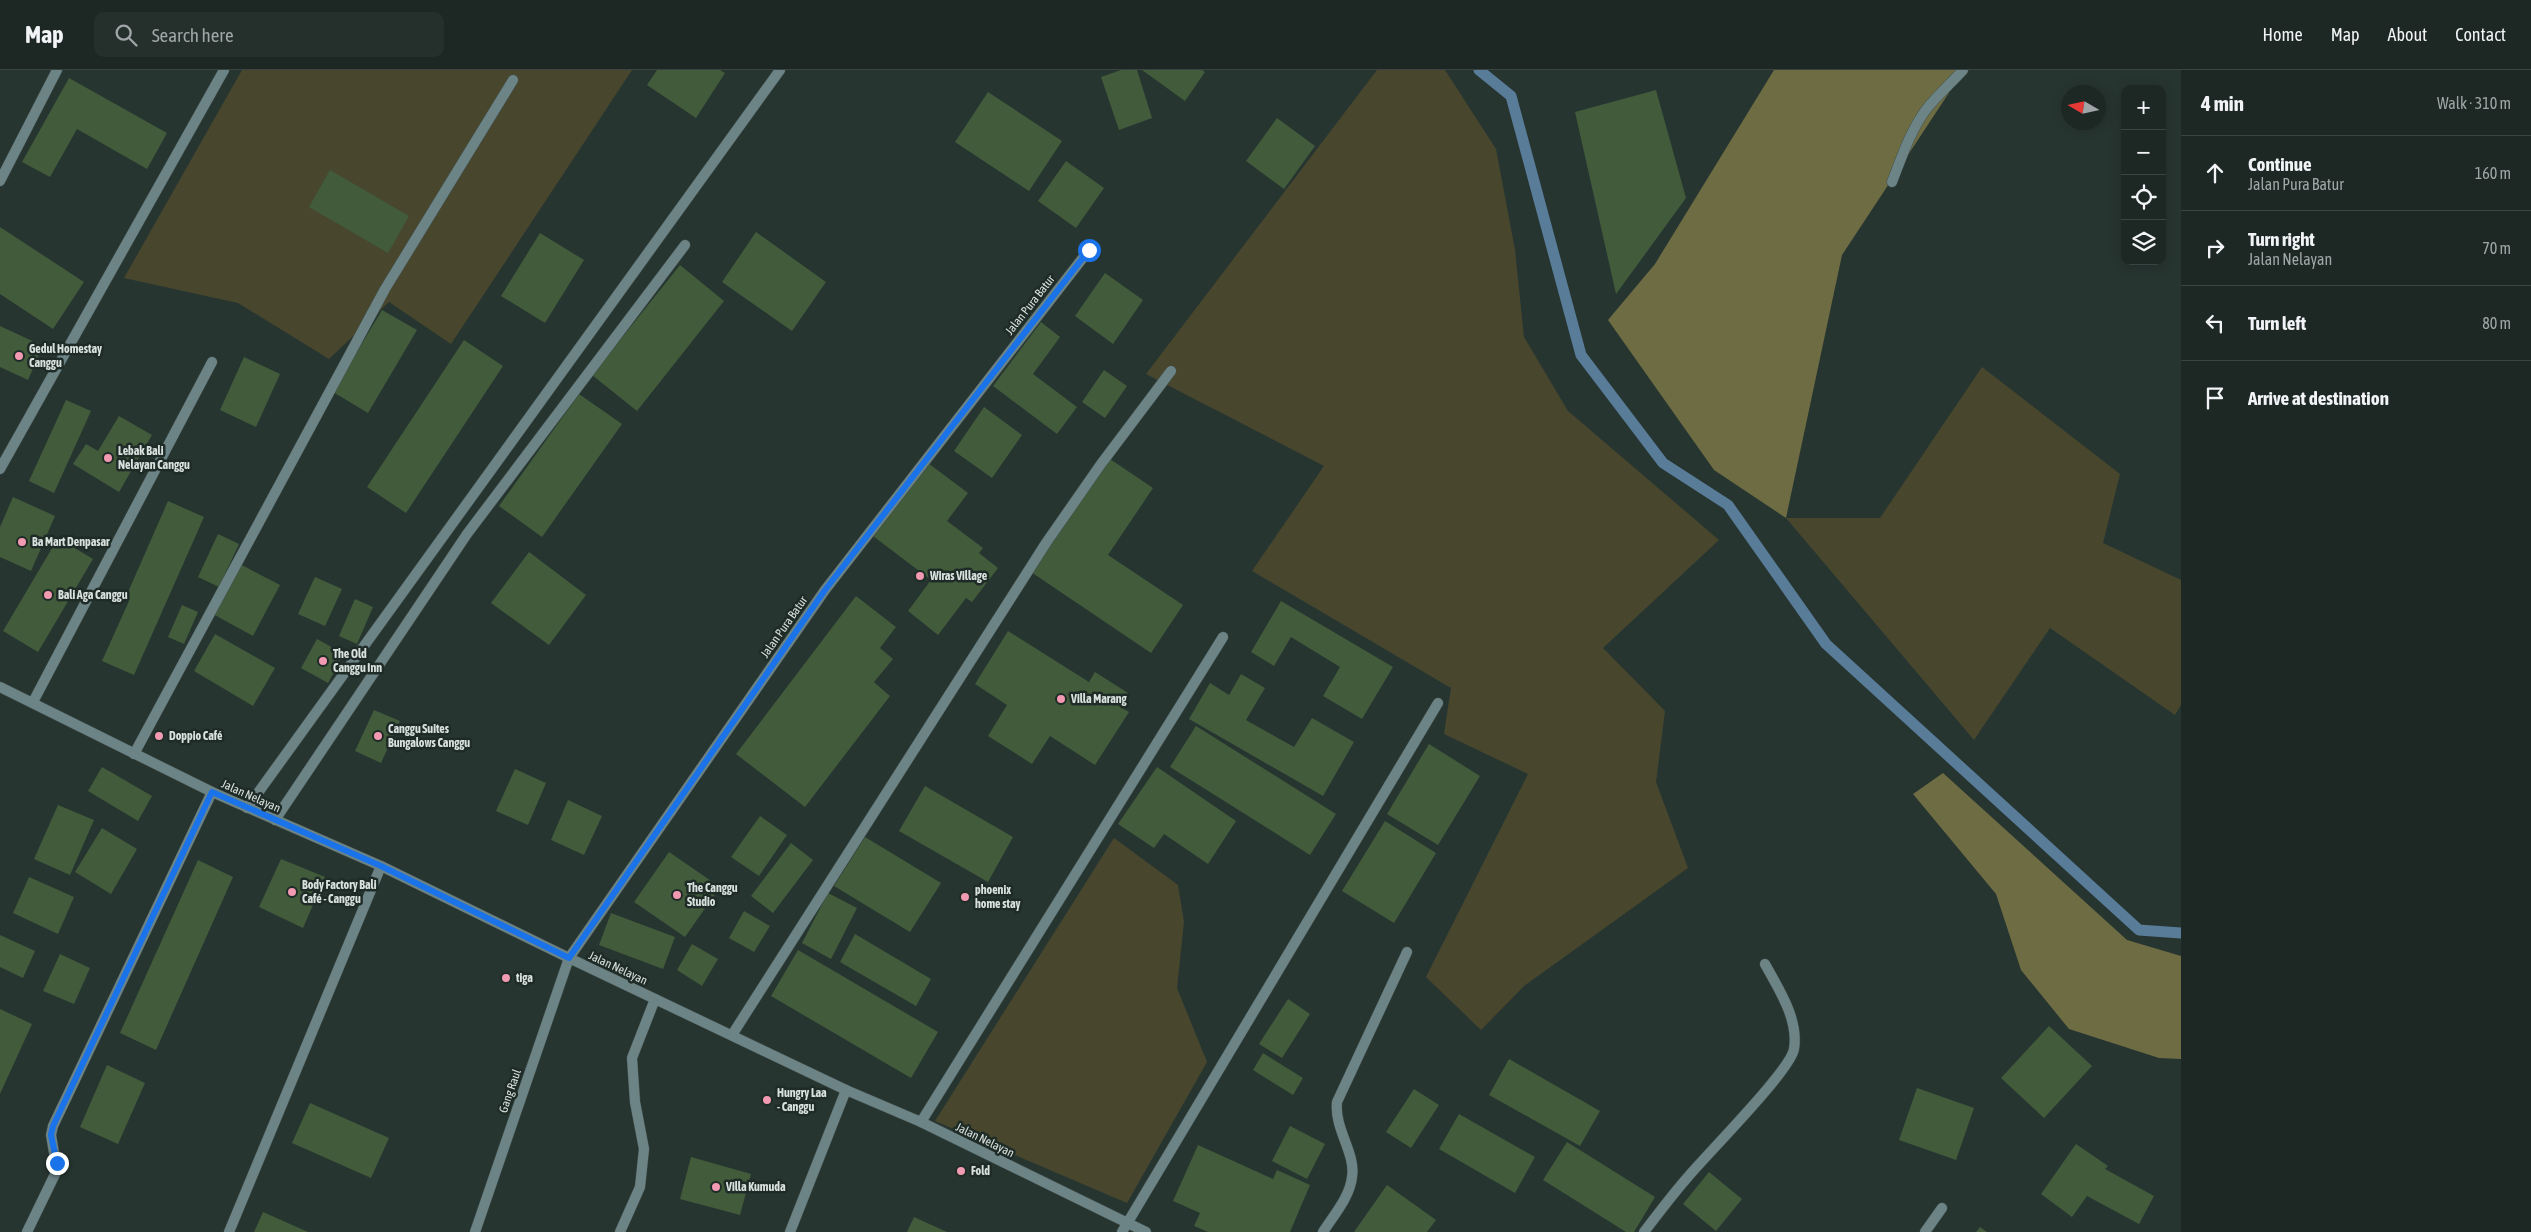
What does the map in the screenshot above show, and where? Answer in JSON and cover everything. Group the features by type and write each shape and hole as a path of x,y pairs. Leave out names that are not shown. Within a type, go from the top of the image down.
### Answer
{"street":[{"path":"0,181 57,70"},
{"path":"0,469 224,70"},
{"path":"247,808 780,70"},
{"path":"1892,182 1907,142 1917,124 1928,107 1963,70"},
{"path":"134,754 385,289 514,80"},
{"path":"275,820 467,534 685,244"},
{"name":"Jalan Pura Batur","path":"569,958 825,590 1089,250"},
{"path":"33,702 212,362"},
{"path":"732,1035 1046,543 1101,464 1171,371"},
{"path":"921,1122 1223,637"},
{"name":"Jalan Nelayan","path":"0,687 212,792 381,866 846,1090 921,1122 1124,1227 1146,1232"},
{"path":"1124,1227 1438,703"},
{"path":"27,1232 56,1170 51,1135 53,1126 212,792"},
{"path":"229,1232 381,866"},
{"path":"1323,1232 1347,1194 1353,1176 1336,1116 1337,1102 1407,952"},
{"name":"Gang Raul","path":"475,1232 569,958"},
{"path":"1644,1232 1686,1178 1775,1079 1794,1051 1794,1032 1785,1000 1764,964"},
{"path":"620,1232 640,1187 644,1149 635,1102 632,1058 655,999"},
{"path":"790,1232 846,1090"},
{"path":"1925,1232 1942,1208"}],"shaded area":[{"path":"242,70 632,70 451,344 389,302 329,359 238,303 124,278"},
{"path":"1377,70 1445,70 1496,149 1515,250 1524,337 1568,411 1719,540 1603,648 1665,711 1656,782 1688,868 1524,986 1481,1030 1426,977 1528,774 1444,734 1451,688 1252,571 1324,466 1146,374"},
{"path":"1774,70 1964,70 1842,255 1786,518 1714,470 1608,320 1655,264"},
{"path":"1982,367 2120,474 2103,543 2181,580 2181,705 2175,715 2050,628 1974,740 1786,518 1880,518"},
{"path":"1943,773 2127,940 2181,956 2181,1059 2159,1058 2069,1029 2021,970 1996,894 1913,794"},
{"path":"1114,838 1178,885 1184,922 1177,988 1207,1062 1127,1203 935,1121"}],"building":[{"path":"657,70 720,70 725,73 696,118 647,85"},
{"path":"1121,70 1137,70 1152,118 1119,130 1101,77"},
{"path":"1142,70 1202,70 1205,72 1185,101"},
{"path":"69,78 167,133 147,169 77,129 50,177 22,162"},
{"path":"1656,90 1686,198 1616,294 1575,112"},
{"path":"988,92 1062,141 1029,191 955,142"},
{"path":"1277,118 1315,146 1284,189 1246,161"},
{"path":"1066,161 1104,188 1076,228 1038,201"},
{"path":"330,170 409,216 388,253 309,207"},
{"path":"0,227 84,282 53,329 0,294"},
{"path":"756,232 826,282 792,331 722,282"},
{"path":"540,233 584,260 545,323 501,296"},
{"path":"680,265 724,301 637,411 592,375"},
{"path":"1105,273 1143,300 1113,344 1075,316"},
{"path":"382,310 417,330 368,413 333,392"},
{"path":"1041,322 1060,337 1033,374 1077,407 1057,434 993,386"},
{"name":"Gedul Homestay Canggu","path":"0,326 43,346 28,380 0,367"},
{"path":"464,340 503,366 406,513 367,487"},
{"path":"244,357 280,374 256,427 220,410"},
{"path":"1104,370 1127,386 1105,418 1082,402"},
{"path":"579,394 622,424 542,537 499,506"},
{"path":"66,400 91,411 54,493 29,481"},
{"path":"984,407 1022,435 992,478 954,451"},
{"name":"Lebak Bali Nelayan Canggu","path":"119,416 152,435 119,492 73,464 86,444 98,451"},
{"path":"1107,457 1153,488 1108,555 1183,605 1151,653 1031,572"},
{"name":"Wiras Village","path":"928,463 968,493 947,521 983,548 979,553 998,568 972,602 966,598 938,635 908,611 931,580 873,536"},
{"name":"Ba Mart Denpasar","path":"13,497 55,516 31,571 0,557 0,527"},
{"path":"168,501 204,517 134,675 102,661 129,601 125,599"},
{"path":"218,534 239,544 219,587 198,577"},
{"name":"Bali Aga Canggu","path":"58,538 93,559 38,652 3,631"},
{"path":"529,552 586,595 549,645 491,603"},
{"path":"238,563 280,585 253,636 211,613"},
{"path":"315,577 342,589 325,626 298,614"},
{"path":"856,596 896,627 880,648 893,659 874,682 890,696 805,807 736,754"},
{"path":"355,599 373,607 357,644 339,636"},
{"path":"1281,601 1393,667 1362,719 1323,696 1340,667 1291,637 1274,666 1251,652"},
{"path":"182,605 198,612 184,644 168,637"},
{"name":"Villa Marang","path":"1008,631 1089,682 1095,672 1128,693 1119,706 1129,712 1095,765 1050,736 1032,764 988,736 1007,705 975,684"},
{"path":"215,634 275,668 253,706 194,671"},
{"name":"The Old Canggu Inn","path":"317,639 344,654 328,683 301,668"},
{"path":"1241,674 1265,688 1246,720 1294,747 1312,718 1354,742 1323,796 1189,719 1210,683 1229,695"},
{"name":"Canggu Suites Bungalows Canggu","path":"374,710 400,721 381,763 355,751"},
{"path":"1196,726 1336,814 1310,855 1170,767"},
{"path":"1429,744 1480,776 1438,845 1387,814"},
{"path":"102,767 152,796 138,821 88,791"},
{"path":"1157,767 1236,821 1208,864 1164,834 1154,848 1118,824"},
{"path":"515,769 546,783 528,825 496,811"},
{"path":"925,786 1013,837 988,882 899,831"},
{"path":"568,800 602,816 584,855 551,840"},
{"path":"58,805 94,820 70,875 34,859"},
{"path":"760,816 787,835 759,876 731,857"},
{"path":"1385,821 1436,853 1394,923 1342,891"},
{"path":"102,828 137,849 111,894 75,872"},
{"path":"865,837 941,883 910,932 834,886"},
{"path":"791,843 813,860 773,913 751,896"},
{"name":"The Canggu Studio","path":"669,852 720,887 685,937 634,902"},
{"name":"Body Factory Bali Café - Canggu","path":"281,859 325,877 303,928 259,907"},
{"path":"198,860 233,877 156,1050 120,1033"},
{"path":"29,877 74,897 58,934 13,913"},
{"path":"828,893 857,908 831,959 802,943"},
{"path":"744,911 770,926 754,952 729,938"},
{"path":"611,913 675,937 663,969 599,945"},
{"path":"855,934 931,979 916,1006 840,962"},
{"path":"0,935 35,951 23,978 0,967"},
{"path":"692,944 718,959 702,986 677,970"},
{"path":"798,950 938,1032 911,1078 771,996"},
{"path":"60,954 90,968 74,1004 43,991"},
{"path":"1288,999 1310,1014 1282,1058 1259,1044"},
{"path":"0,1009 32,1024 0,1094"},
{"path":"2049,1026 2092,1066 2044,1118 2001,1078"},
{"path":"1263,1053 1303,1078 1293,1095 1253,1070"},
{"path":"1509,1059 1600,1111 1580,1146 1489,1095"},
{"path":"107,1065 145,1083 118,1144 80,1127"},
{"path":"1917,1088 1974,1108 1956,1160 1899,1140"},
{"path":"1414,1089 1439,1105 1411,1148 1386,1132"},
{"path":"310,1103 389,1138 371,1178 292,1143"},
{"path":"1459,1114 1535,1157 1515,1193 1439,1149"},
{"path":"1290,1126 1325,1144 1307,1179 1272,1161"},
{"path":"1567,1142 1655,1197 1634,1232 1626,1232 1543,1180"},
{"path":"2076,1144 2108,1166 2105,1169 2154,1196 2139,1224 2087,1196 2072,1217 2041,1194"},
{"path":"1198,1145 1273,1179 1277,1170 1310,1185 1290,1232 1208,1232 1194,1226 1200,1213 1173,1201"},
{"name":"Villa Kumuda","path":"691,1157 751,1174 740,1215 680,1199"},
{"path":"1709,1172 1742,1199 1716,1231 1683,1204"},
{"path":"1387,1185 1436,1220 1427,1232 1354,1232"},
{"path":"263,1212 308,1232 254,1232"},
{"path":"914,1217 947,1232 907,1232"},
{"path":"1980,1227 1987,1232 1976,1232"}],"waterway":[{"path":"1479,70 1511,96 1581,355 1663,463 1728,505 1826,644 2139,930 2181,933"}],"place":[{"name":"Gedul Homestay Canggu","path":"19,356"},
{"name":"Lebak Bali Nelayan Canggu","path":"108,458"},
{"name":"Ba Mart Denpasar","path":"22,542"},
{"name":"Wiras Village","path":"920,576"},
{"name":"Bali Aga Canggu","path":"48,595"},
{"name":"The Old Canggu Inn","path":"323,661"},
{"name":"Villa Marang","path":"1061,699"},
{"name":"Doppio Café","path":"159,736"},
{"name":"Canggu Suites Bungalows Canggu","path":"378,736"},
{"name":"Body Factory Bali Café - Canggu","path":"292,892"},
{"name":"The Canggu Studio","path":"677,895"},
{"name":"phoenix home stay","path":"965,897"},
{"name":"tiga","path":"506,978"},
{"name":"Hungry Laa - Canggu","path":"767,1100"},
{"name":"Fold","path":"961,1171"},
{"name":"Villa Kumuda","path":"716,1187"}],"route":[{"path":"57,1163 51,1135 53,1126 212,792 381,866 569,958 825,590 1089,250"}]}
